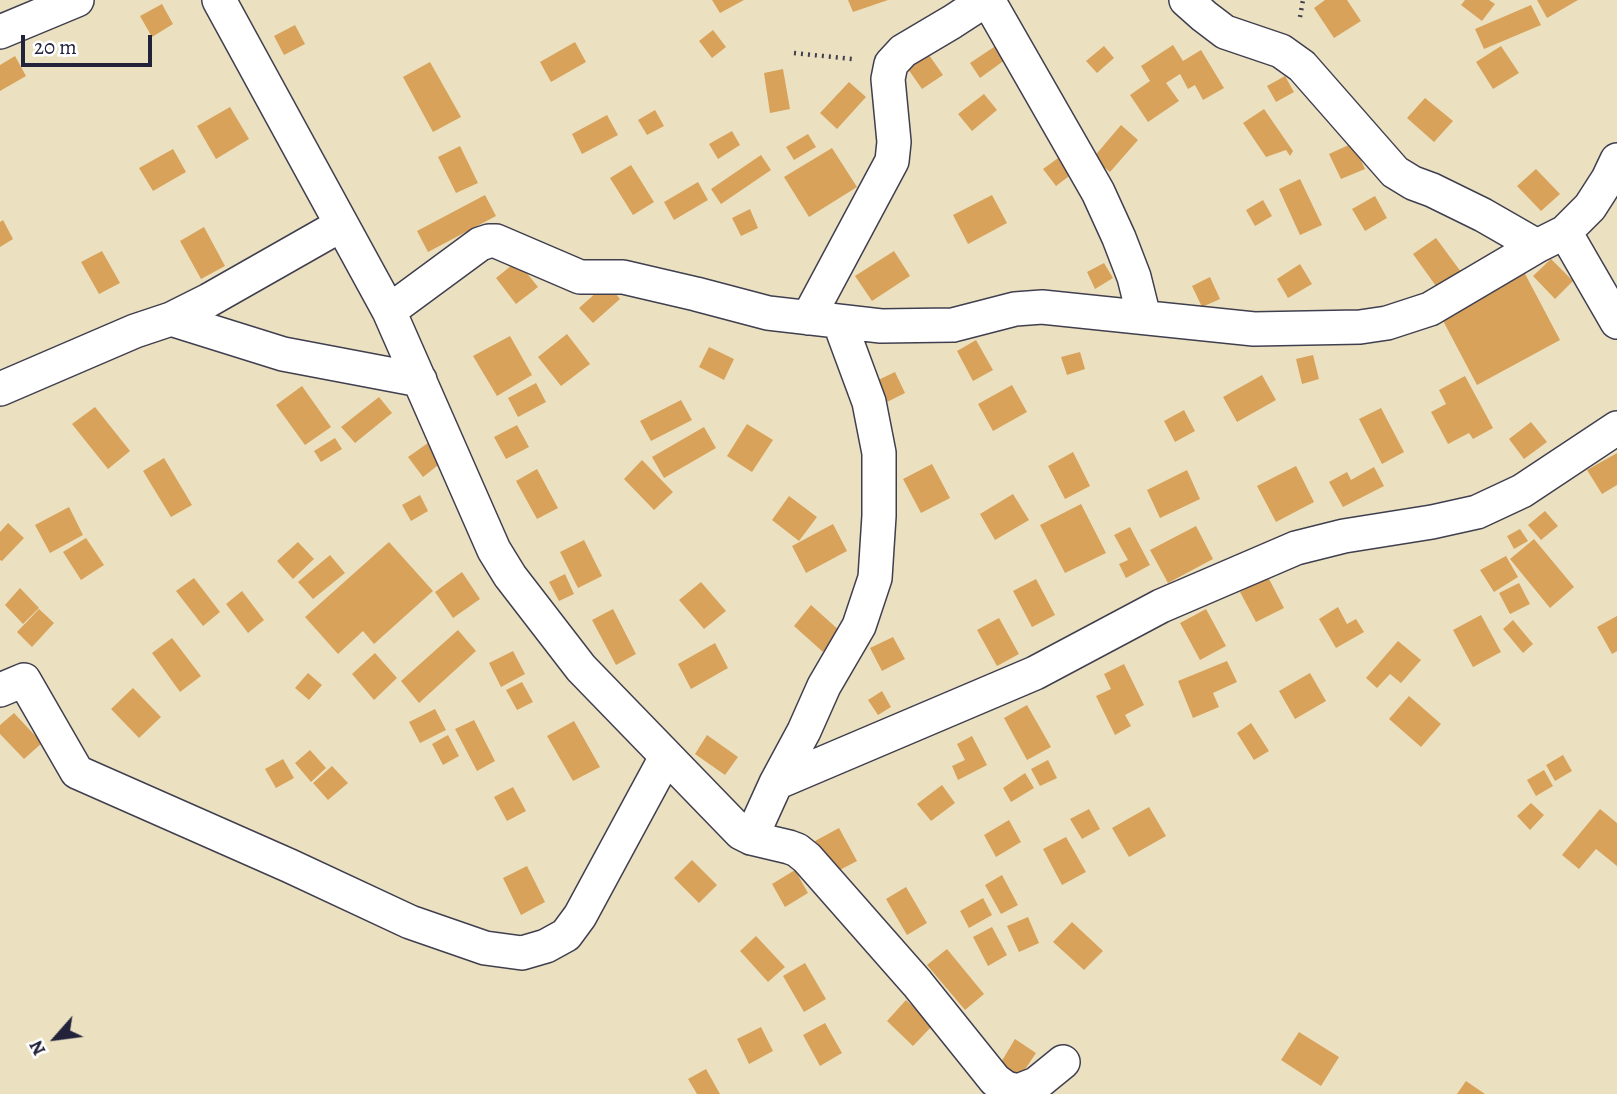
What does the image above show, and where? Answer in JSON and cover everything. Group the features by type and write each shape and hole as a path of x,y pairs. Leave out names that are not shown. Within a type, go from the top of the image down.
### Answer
{"street":[{"path":"0,32 77,0"},
{"path":"219,0 389,311 494,550 510,576 581,668 741,833 797,850 807,858 918,983 995,1080 1006,1088 1018,1091 1036,1084 1063,1062"},
{"path":"824,320 891,161 894,142 888,79 891,64 903,51 987,0 1098,192 1119,237 1144,317"},
{"path":"1186,0 1225,32 1281,51 1302,66 1395,172 1483,215 1551,239 1617,322"},
{"path":"389,311 480,244 496,241 580,277 623,278 768,313 881,326 953,325 1015,309 1042,307 1254,329 1360,327 1387,323 1430,309 1551,239 1590,207 1617,159"},
{"path":"0,389 170,319 209,300 341,225"},
{"path":"170,319 283,354 420,380"},
{"path":"751,838 824,686 859,626 875,579 880,453 869,402 824,320"},
{"path":"776,783 1035,673 1161,606 1296,548 1344,536 1477,512 1522,491 1617,428"},
{"path":"0,690 24,680 77,772 410,922 485,948 522,953 546,946 566,935 580,916 666,757"}],"path":[{"path":"794,53 891,64"}],"building":[{"path":"712,0 744,0 720,13"},
{"path":"848,0 888,0 853,12"},
{"path":"1325,0 1347,0 1361,21 1334,38 1314,8"},
{"path":"1465,0 1489,0 1495,4 1482,21 1461,5"},
{"path":"1537,0 1578,0 1547,18"},
{"path":"162,4 173,24 152,37 140,16"},
{"path":"1531,5 1541,25 1484,49 1475,29"},
{"path":"295,25 305,44 284,55 274,36"},
{"path":"713,30 726,47 712,58 699,41"},
{"path":"575,42 586,62 551,82 540,62"},
{"path":"1000,43 1009,57 980,78 970,63"},
{"path":"1173,45 1183,61 1201,50 1224,88 1203,100 1195,85 1188,89 1180,74 1166,83 1179,101 1148,122 1130,95 1150,81 1141,66"},
{"path":"1104,46 1114,58 1097,73 1086,61"},
{"path":"1501,46 1519,73 1493,89 1476,62"},
{"path":"929,55 943,75 922,89 908,69"},
{"path":"15,56 26,76 0,91 0,65"},
{"path":"430,62 461,117 433,132 403,77"},
{"path":"783,69 790,109 770,113 764,73"},
{"path":"1285,76 1294,92 1276,102 1267,86"},
{"path":"849,82 866,97 837,129 820,113"},
{"path":"984,94 997,110 972,131 958,114"},
{"path":"1425,98 1453,121 1434,142 1407,118"},
{"path":"230,107 249,139 216,159 197,126"},
{"path":"1264,109 1293,151 1290,156 1286,150 1266,157 1243,123"},
{"path":"655,110 664,126 647,135 638,120"},
{"path":"607,115 618,135 582,154 572,134"},
{"path":"1121,125 1138,140 1110,172 1093,158"},
{"path":"732,131 740,145 718,159 709,144"},
{"path":"808,134 816,147 794,160 786,147"},
{"path":"1353,143 1365,169 1341,179 1329,154"},
{"path":"460,146 478,183 456,193 438,157"},
{"path":"832,148 857,187 809,217 784,177"},
{"path":"173,149 186,172 153,191 139,168"},
{"path":"761,155 771,170 721,204 711,189"},
{"path":"1061,156 1073,173 1056,186 1043,169"},
{"path":"631,165 654,202 633,215 610,178"},
{"path":"1536,169 1560,194 1541,211 1517,186"},
{"path":"1300,179 1322,225 1300,235 1279,189"},
{"path":"698,182 708,200 674,220 664,202"},
{"path":"485,195 496,216 428,252 417,231"},
{"path":"992,195 1007,223 968,244 953,215"},
{"path":"1375,196 1387,218 1365,231 1352,209"},
{"path":"1263,200 1272,216 1255,226 1246,210"},
{"path":"750,209 758,228 741,236 732,218"},
{"path":"3,220 13,239 0,247 0,222"},
{"path":"204,227 225,266 201,279 180,241"},
{"path":"1436,238 1464,276 1441,293 1413,254"},
{"path":"102,251 120,283 99,294 81,262"},
{"path":"894,251 910,276 872,301 855,276"},
{"path":"1551,259 1573,281 1555,299 1533,276"},
{"path":"517,261 538,287 516,304 496,278"},
{"path":"1104,263 1113,278 1095,289 1087,272"},
{"path":"1300,264 1312,284 1288,298 1277,279"},
{"path":"1523,270 1560,340 1477,385 1440,315"},
{"path":"1210,277 1220,299 1202,307 1192,286"},
{"path":"607,283 620,299 593,323 579,308"},
{"path":"567,334 590,364 561,386 538,357"},
{"path":"510,336 532,375 497,396 473,356"},
{"path":"976,340 993,370 973,381 957,351"},
{"path":"709,347 734,359 724,380 699,367"},
{"path":"1080,352 1085,369 1067,375 1061,357"},
{"path":"1313,355 1319,379 1302,384 1296,359"},
{"path":"895,372 905,393 885,403 874,382"},
{"path":"1262,375 1276,400 1237,422 1223,397"},
{"path":"1465,376 1493,428 1473,439 1469,433 1448,444 1431,412 1446,404 1439,390"},
{"path":"536,383 546,402 518,417 508,398"},
{"path":"1012,385 1027,412 993,431 978,404"},
{"path":"302,386 331,427 305,445 276,405"},
{"path":"379,397 392,413 355,443 341,427"},
{"path":"681,400 692,420 651,441 640,421"},
{"path":"95,407 130,451 108,469 72,424"},
{"path":"1381,408 1404,452 1382,464 1359,419"},
{"path":"1184,410 1195,431 1175,442 1164,421"},
{"path":"1531,422 1547,442 1524,459 1509,439"},
{"path":"747,424 773,440 752,472 727,456"},
{"path":"517,425 529,447 506,459 494,437"},
{"path":"704,427 716,448 664,478 652,457"},
{"path":"335,438 342,449 321,462 314,451"},
{"path":"428,443 442,462 423,477 408,457"},
{"path":"1073,452 1090,486 1065,499 1048,466"},
{"path":"1617,453 1617,485 1602,494 1587,470"},
{"path":"164,458 192,505 171,517 143,471"},
{"path":"642,460 673,492 654,510 624,479"},
{"path":"932,464 950,498 921,513 903,479"},
{"path":"1296,466 1314,502 1276,522 1257,486"},
{"path":"1374,467 1384,486 1343,507 1329,482 1347,472 1351,480"},
{"path":"537,469 558,508 537,519 516,481"},
{"path":"1187,470 1200,499 1160,518 1147,490"},
{"path":"1013,494 1029,520 995,540 980,514"},
{"path":"420,495 428,511 411,521 402,505"},
{"path":"789,496 817,517 799,541 772,520"},
{"path":"1081,504 1106,553 1065,573 1040,525"},
{"path":"69,507 83,535 50,553 35,525"},
{"path":"1545,511 1558,526 1541,540 1528,525"},
{"path":"8,523 24,538 2,561 0,532"},
{"path":"833,524 847,551 806,573 792,546"},
{"path":"1196,526 1213,559 1168,583 1150,550"},
{"path":"1130,527 1150,565 1126,578 1119,564 1128,560 1114,535"},
{"path":"1520,529 1528,541 1514,549 1507,536"},
{"path":"86,538 104,565 81,580 63,552"},
{"path":"1534,539 1574,587 1550,608 1510,559"},
{"path":"584,540 602,576 578,588 560,552"},
{"path":"298,542 314,559 293,579 277,561"},
{"path":"389,542 433,591 374,644 363,631 338,654 305,617"},
{"path":"330,555 345,573 313,599 298,582"},
{"path":"1506,556 1518,577 1494,592 1480,570"},
{"path":"462,572 480,599 453,618 435,592"},
{"path":"565,574 574,594 559,601 549,582"},
{"path":"1268,577 1284,608 1256,622 1240,592"},
{"path":"194,578 220,612 203,626 176,591"},
{"path":"1036,579 1055,615 1032,627 1013,591"},
{"path":"701,582 726,611 704,629 679,600"},
{"path":"1519,583 1530,604 1510,614 1499,593"},
{"path":"20,588 39,608 23,624 5,605"},
{"path":"242,591 264,620 248,633 226,604"},
{"path":"811,605 841,632 823,652 794,626"},
{"path":"1338,607 1347,624 1356,619 1364,632 1336,648 1319,619"},
{"path":"39,609 54,623 32,647 17,632"},
{"path":"613,609 636,654 616,665 592,620"},
{"path":"1206,609 1226,646 1200,660 1180,623"},
{"path":"1481,615 1501,652 1473,667 1453,630"},
{"path":"1617,616 1617,651 1612,654 1597,627"},
{"path":"999,618 1019,654 997,666 977,630"},
{"path":"1513,620 1533,644 1523,653 1503,629"},
{"path":"458,630 476,651 419,703 401,681"},
{"path":"893,637 905,659 882,671 870,648"},
{"path":"172,638 201,676 180,692 152,653"},
{"path":"1398,641 1421,660 1401,683 1390,674 1377,688 1366,678"},
{"path":"715,643 728,668 691,689 678,664"},
{"path":"513,651 525,674 501,687 489,663"},
{"path":"375,653 397,678 374,700 352,674"},
{"path":"1227,661 1237,682 1213,693 1219,707 1193,718 1178,681"},
{"path":"1124,664 1144,705 1125,715 1131,726 1115,735 1096,696 1111,689 1104,674"},
{"path":"308,673 322,685 309,700 295,688"},
{"path":"1310,673 1326,701 1295,719 1279,691"},
{"path":"522,682 533,702 517,710 506,690"},
{"path":"133,688 161,717 139,738 111,709"},
{"path":"882,691 891,707 878,715 868,700"},
{"path":"1409,696 1441,724 1421,747 1389,719"},
{"path":"1027,705 1051,747 1027,760 1004,718"},
{"path":"435,709 446,730 420,743 409,722"},
{"path":"14,713 42,743 24,759 0,734 0,725"},
{"path":"474,720 495,761 477,771 455,729"},
{"path":"574,721 600,767 573,781 547,736"},
{"path":"1251,723 1269,751 1254,760 1237,733"},
{"path":"448,735 459,756 443,765 432,744"},
{"path":"707,735 738,757 725,775 695,754"},
{"path":"972,736 987,765 958,780 952,766 965,760 957,744"},
{"path":"310,750 326,768 311,782 295,763"},
{"path":"1563,755 1572,771 1555,781 1546,765"},
{"path":"283,759 294,778 276,788 265,769"},
{"path":"1048,760 1057,778 1040,786 1031,769"},
{"path":"332,766 348,783 328,800 313,783"},
{"path":"1544,770 1553,786 1536,796 1527,780"},
{"path":"1025,773 1034,788 1011,802 1003,788"},
{"path":"942,785 955,803 931,821 917,804"},
{"path":"513,787 526,811 507,821 494,797"},
{"path":"1531,803 1544,815 1530,830 1517,816"},
{"path":"1149,807 1166,836 1129,857 1112,828"},
{"path":"1089,809 1100,829 1082,839 1070,819"},
{"path":"1600,809 1617,823 1617,866 1596,849 1579,869 1562,855"},
{"path":"1009,820 1021,842 996,857 984,835"},
{"path":"839,828 857,861 832,874 815,841"},
{"path":"1066,837 1086,872 1062,885 1043,849"},
{"path":"692,860 717,885 699,903 674,878"},
{"path":"527,866 545,902 521,915 503,878"},
{"path":"795,870 808,893 785,907 772,884"},
{"path":"1002,875 1018,905 1001,914 985,885"},
{"path":"906,887 927,923 907,935 886,899"},
{"path":"983,898 992,915 969,928 960,911"},
{"path":"1028,917 1039,943 1019,952 1007,926"},
{"path":"1072,922 1103,951 1084,970 1053,942"},
{"path":"992,927 1007,955 988,966 973,937"},
{"path":"756,936 785,967 768,982 740,951"},
{"path":"947,949 984,994 965,1010 927,965"},
{"path":"805,963 826,999 804,1012 783,976"},
{"path":"906,1000 933,1025 913,1046 887,1021"},
{"path":"825,1023 842,1053 820,1066 803,1035"},
{"path":"761,1027 773,1051 749,1064 737,1039"},
{"path":"1299,1032 1339,1057 1321,1086 1281,1060"},
{"path":"1015,1039 1036,1053 1020,1077 1000,1064"},
{"path":"706,1069 720,1094 697,1094 688,1079"},
{"path":"1466,1081 1485,1094 1457,1094"}]}
